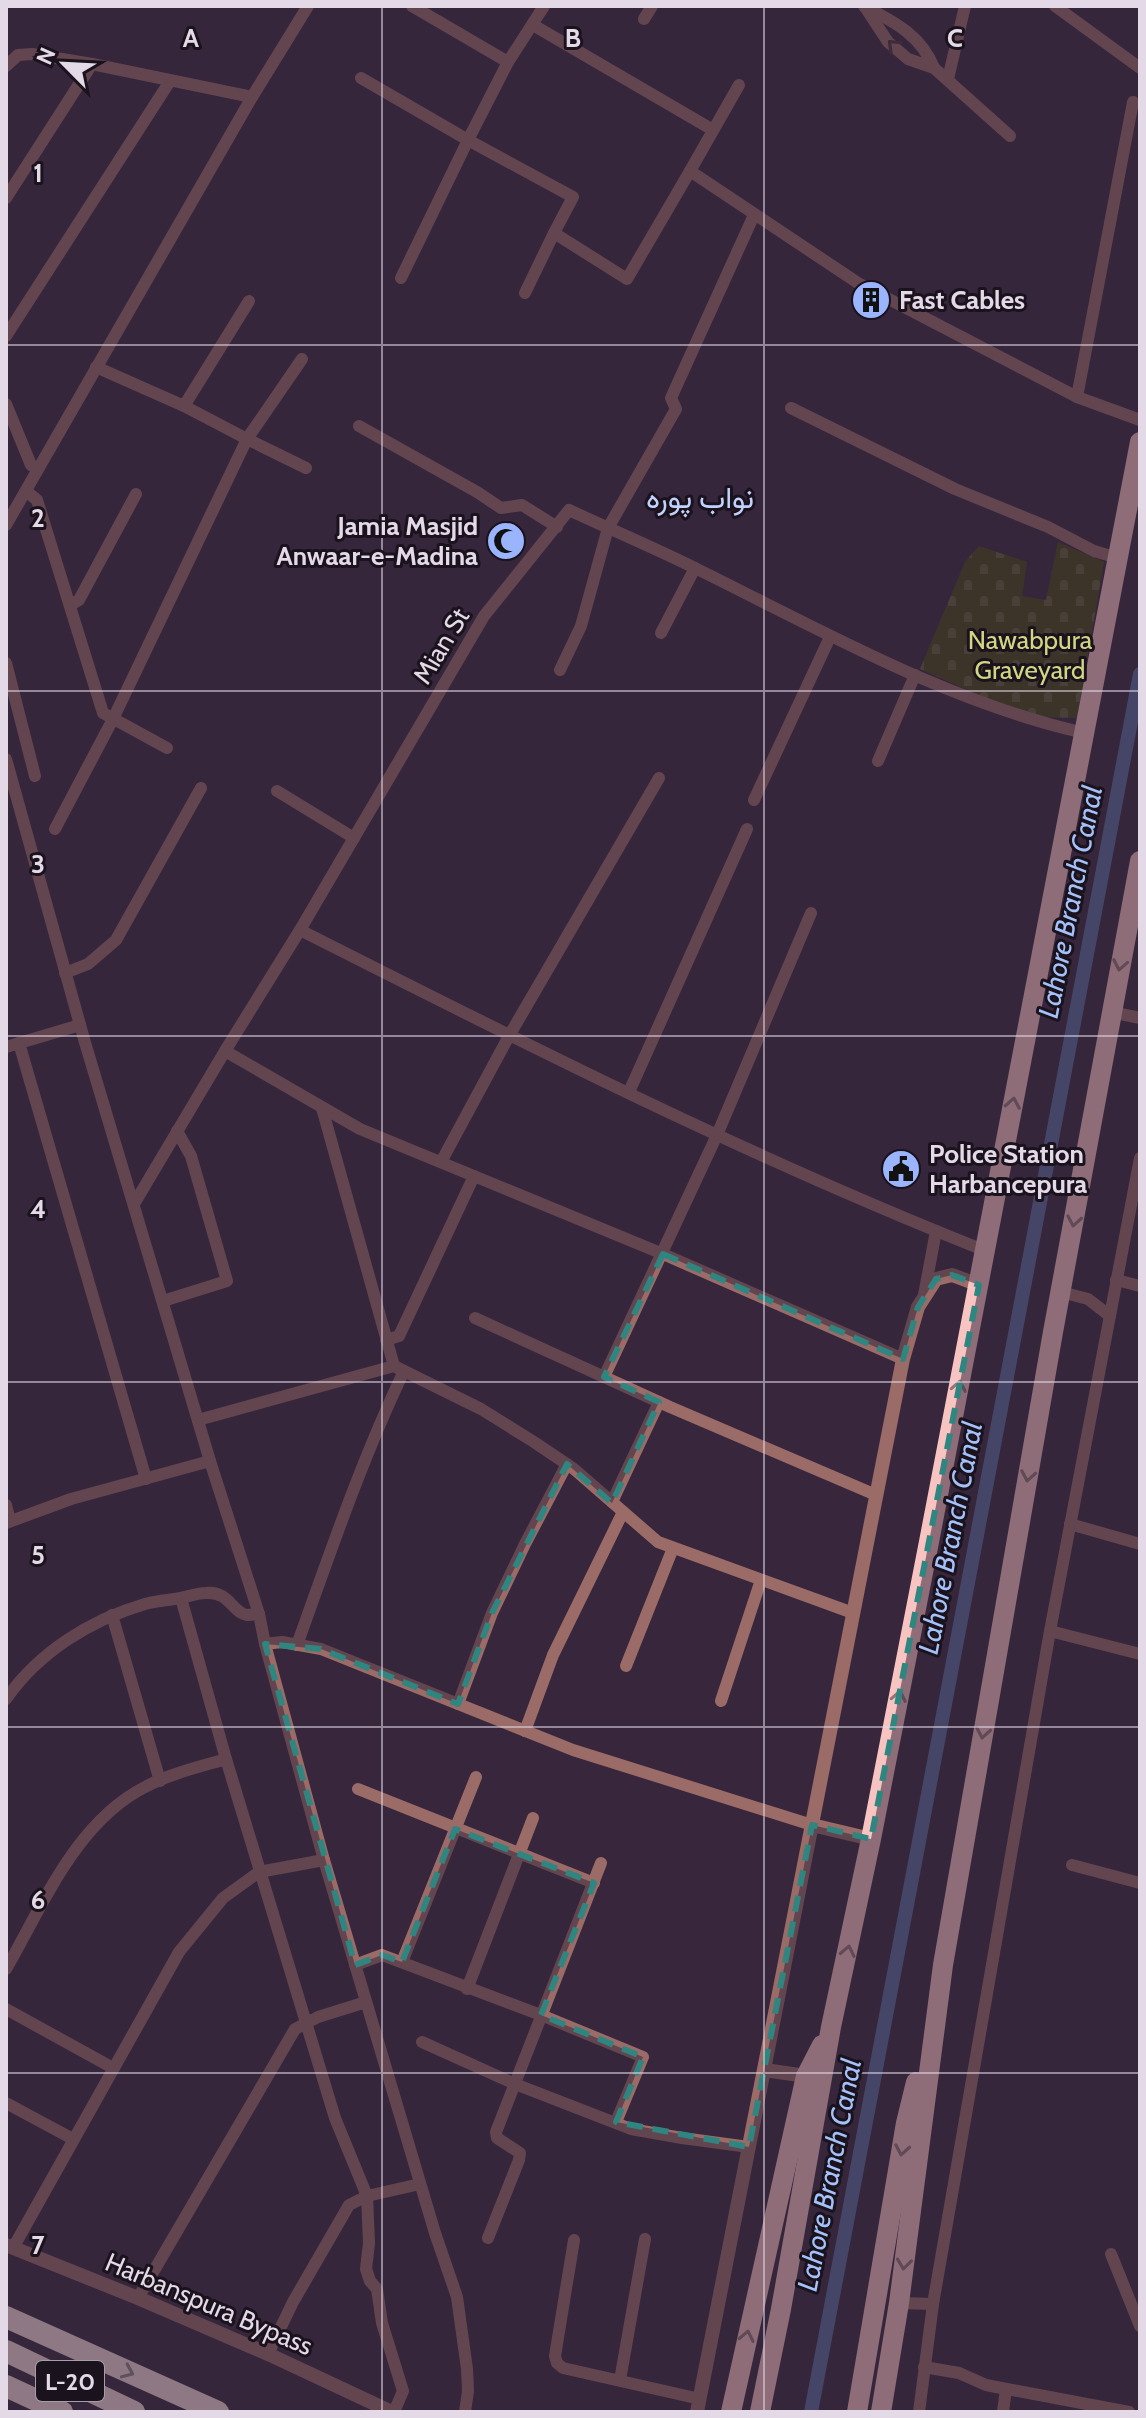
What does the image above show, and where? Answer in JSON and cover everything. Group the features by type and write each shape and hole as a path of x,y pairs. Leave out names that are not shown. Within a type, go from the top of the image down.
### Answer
{"highway":[{"path":"760,2412 831,2027 871,1839 986,1251 1140,442"},
{"path":"881,2412 899,2303 943,1965 1111,1012 1139,874"},
{"path":"857,2412 906,2123 943,1965"},
{"path":"731,2412 806,2076 831,2027"},
{"path":"6,2317 218,2412"},
{"name":"L-20","path":"6,2351 134,2412"},
{"name":"L-20","path":"6,2386 62,2412"}],"street":[{"path":"6,525 252,97 308,6"},
{"path":"412,6 508,62"},
{"path":"401,278 508,62 544,6"},
{"path":"644,19 652,6"},
{"path":"865,6 910,33 928,53 934,68"},
{"path":"865,6 888,42 908,59 934,68 1010,136"},
{"path":"948,79 965,6"},
{"path":"1055,6 1140,68"},
{"path":"533,25 713,130"},
{"path":"6,66 18,55 32,54 252,97"},
{"path":"6,198 92,64"},
{"path":"361,78 573,197 525,293"},
{"path":"6,336 170,81"},
{"path":"554,233 627,279 739,85"},
{"path":"1077,397 1133,102"},
{"path":"690,171 858,283 1077,397 1140,420"},
{"path":"560,670 581,626 608,528 676,409 671,398 754,215"},
{"path":"184,406 249,301"},
{"path":"55,829 113,719 247,439 302,359"},
{"path":"96,367 184,406 306,468"},
{"path":"6,404 31,465 37,469"},
{"path":"791,408 955,489 1048,527 1094,551 1118,558"},
{"path":"359,426 501,508 522,505 557,527 569,510 915,675 1035,721 1085,733"},
{"path":"26,491 37,500 103,713 167,748"},
{"path":"70,605 79,600 136,494"},
{"name":"Mian St","path":"134,1204 300,930 484,616 557,527"},
{"path":"661,633 695,568"},
{"path":"754,800 830,637"},
{"path":"6,663 35,776"},
{"path":"878,761 915,675"},
{"path":"6,759 80,1025 259,1614 324,1860 420,2184 457,2297 467,2369 465,2412"},
{"path":"441,1162 509,1036 659,778"},
{"path":"65,973 88,964 116,940 201,788"},
{"path":"277,791 354,838"},
{"path":"629,1092 747,829"},
{"path":"604,1377 717,1135 811,913"},
{"path":"300,930 509,1036 717,1135 986,1251"},
{"path":"1111,1012 1140,1018"},
{"path":"80,1025 12,1045 146,1479"},
{"path":"225,1051 360,1129 663,1254 903,1359"},
{"path":"322,1108 386,1340 399,1368 481,1409 567,1464 658,1542 853,1613"},
{"path":"163,1301 227,1281 191,1156 177,1131"},
{"path":"919,2412 933,2304 1050,1631 1140,1158"},
{"path":"386,1340 399,1336 474,1176"},
{"path":"574,2240 555,2356 557,2363 563,2368 620,2380 699,2405 903,1359 912,1323 924,1295 936,1231"},
{"path":"924,1295 936,1279 944,1276 952,1275 979,1285"},
{"path":"1116,1280 1140,1286"},
{"path":"1061,1292 1088,1299 1110,1316"},
{"path":"475,1318 659,1402 876,1495"},
{"path":"198,1420 399,1368"},
{"path":"297,1645 391,1400 399,1368"},
{"path":"612,1502 659,1402"},
{"path":"6,1505 8,1522 71,1499 210,1461"},
{"path":"458,1704 492,1613 567,1464"},
{"path":"525,1731 553,1655 623,1512"},
{"path":"1070,1524 1140,1544"},
{"path":"626,1666 673,1548"},
{"path":"721,1701 761,1580"},
{"path":"6,1699 30,1668 77,1634 112,1615 148,1603 205,1593 215,1593 228,1599 239,1612 259,1614"},
{"path":"181,1598 259,1872 335,2118 367,2196 369,2243 366,2269 377,2289 382,2323 403,2391 393,2412"},
{"path":"112,1615 160,1781"},
{"path":"1050,1631 1140,1654"},
{"path":"265,1644 282,1642 321,1649 573,1750 812,1825 871,1839"},
{"path":"6,1969 78,1843 108,1810 145,1786 226,1759"},
{"path":"402,1962 476,1777"},
{"path":"358,1789 594,1883"},
{"path":"467,1989 533,1818"},
{"path":"10,2246 179,1952 223,1898 259,1872 324,1860"},
{"path":"488,2238 520,2153 497,2138 496,2132 601,1863"},
{"path":"1072,1865 1140,1883"},
{"path":"355,1965 382,1955 643,2057 616,2122"},
{"path":"138,2298 295,2029 318,2017 366,2002"},
{"path":"6,2009 113,2068"},
{"path":"422,2042 515,2084 631,2129 749,2147"},
{"path":"765,2070 806,2076"},
{"path":"6,2103 73,2139"},
{"path":"268,2354 293,2302 349,2205 367,2196 420,2184"},
{"path":"620,2380 645,2239"},
{"name":"Harbanspura Bypass","path":"10,2246 268,2354 393,2412"},
{"path":"1111,2254 1140,2326"},
{"path":"899,2303 933,2304"},
{"path":"924,2367 959,2373 986,2385 1096,2409 1129,2412"},
{"path":"1003,2412 1006,2389"}],"highlighted area":[{"path":"663,1254 903,1359 918,1307 936,1279 952,1275 979,1285 871,1839 812,1825 749,2147 616,2122 643,2057 541,2015 594,1883 455,1829 402,1962 382,1955 355,1965 265,1644 321,1649 458,1704 492,1613 567,1464 612,1503 659,1402 604,1377"}],"green space":[{"name":"Nawabpura Graveyard","path":"1058,542 1104,562 1077,718 1036,717 920,669 965,562 979,546 1027,562 1022,596 1046,600"}],"waterway":[{"name":"Lahore Branch Canal","path":"811,2412 1140,674"}],"place":[{"name":"Fast Cables","path":"871,300"},
{"name":"Jamia Masjid Anwaar-e-Madina","path":"506,541"},
{"name":"Police Station Harbancepura","path":"901,1169"}],"district":[{"name":"نواب پورہ","path":"700,497"}]}
